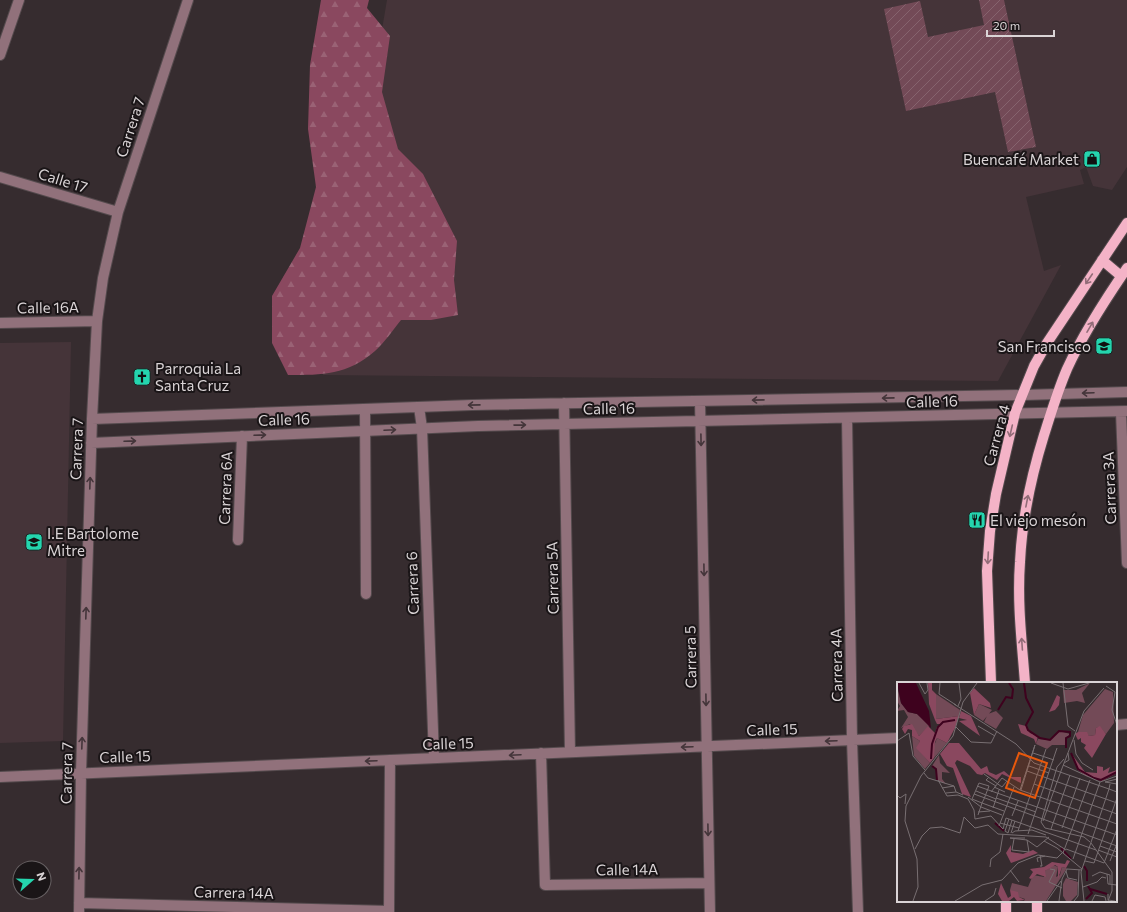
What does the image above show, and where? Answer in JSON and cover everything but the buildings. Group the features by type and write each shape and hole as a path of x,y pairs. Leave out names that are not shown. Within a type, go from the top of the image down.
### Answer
{"main road":[{"name":"Carrera 4","path":"991,682 987,571 990,531 996,494 1016,413 1034,366 1047,343 1127,223"},
{"path":"1025,682 1019,600 1020,562 1024,518 1032,474 1051,413 1067,370 1078,347 1124,272 1102,260"},
{"path":"1036,902 1037,912"}],"street":[{"path":"0,55 19,0"},
{"name":"Carrera 7","path":"79,907 81,773 91,443 97,321 103,278 118,212 188,0"},
{"name":"Calle 17","path":"0,177 118,212"},
{"name":"Calle 16A","path":"0,323 97,321"},
{"name":"Calle 16","path":"92,419 419,407 1127,392"},
{"name":"Carrera 5","path":"700,401 710,912"},
{"name":"Carrera 5A","path":"564,404 570,752"},
{"name":"Carrera 6","path":"419,407 422,428 434,758"},
{"path":"364,409 366,431 366,594"},
{"name":"Calle 16","path":"91,443 422,428 1016,413 1124,412"},
{"name":"Carrera 3A","path":"1124,412 1127,563"},
{"name":"Carrera 4A","path":"847,418 852,740 858,912"},
{"name":"Carrera 6A","path":"238,540 242,436"},
{"path":"1117,725 1127,724"},
{"name":"Calle 15","path":"0,777 897,738"},
{"name":"Calle 14A","path":"541,753 545,885 709,883"},
{"path":"389,911 390,760"},
{"name":"Carrera 14A","path":"79,907 389,911"}],"shaded area":[{"path":"387,0 1127,0 1127,167 1112,190 1093,186 1086,167 1080,170 1084,184 1026,197 1044,271 1061,265 998,381 323,375"},
{"path":"979,0 1004,0 1036,147 1008,152 995,92 906,111 884,9 920,1 928,37 984,25"},
{"name":"I.E Bartolome Mitre","path":"71,342 63,741 0,743 0,343"}],"green space":[{"path":"321,0 369,0 367,8 390,36 382,92 398,149 423,174 457,241 454,280 458,315 431,320 401,320 386,340 375,351 355,365 324,374 288,375 272,343 272,296 300,248 316,187 308,129 310,65"}],"place":[{"name":"Buencafé Market","path":"1092,159"},
{"name":"San Francisco","path":"1104,346"},
{"name":"Parroquia La Santa Cruz","path":"142,377"},
{"name":"El viejo mesón","path":"977,520"},
{"name":"I.E Bartolome Mitre","path":"34,542"}]}
